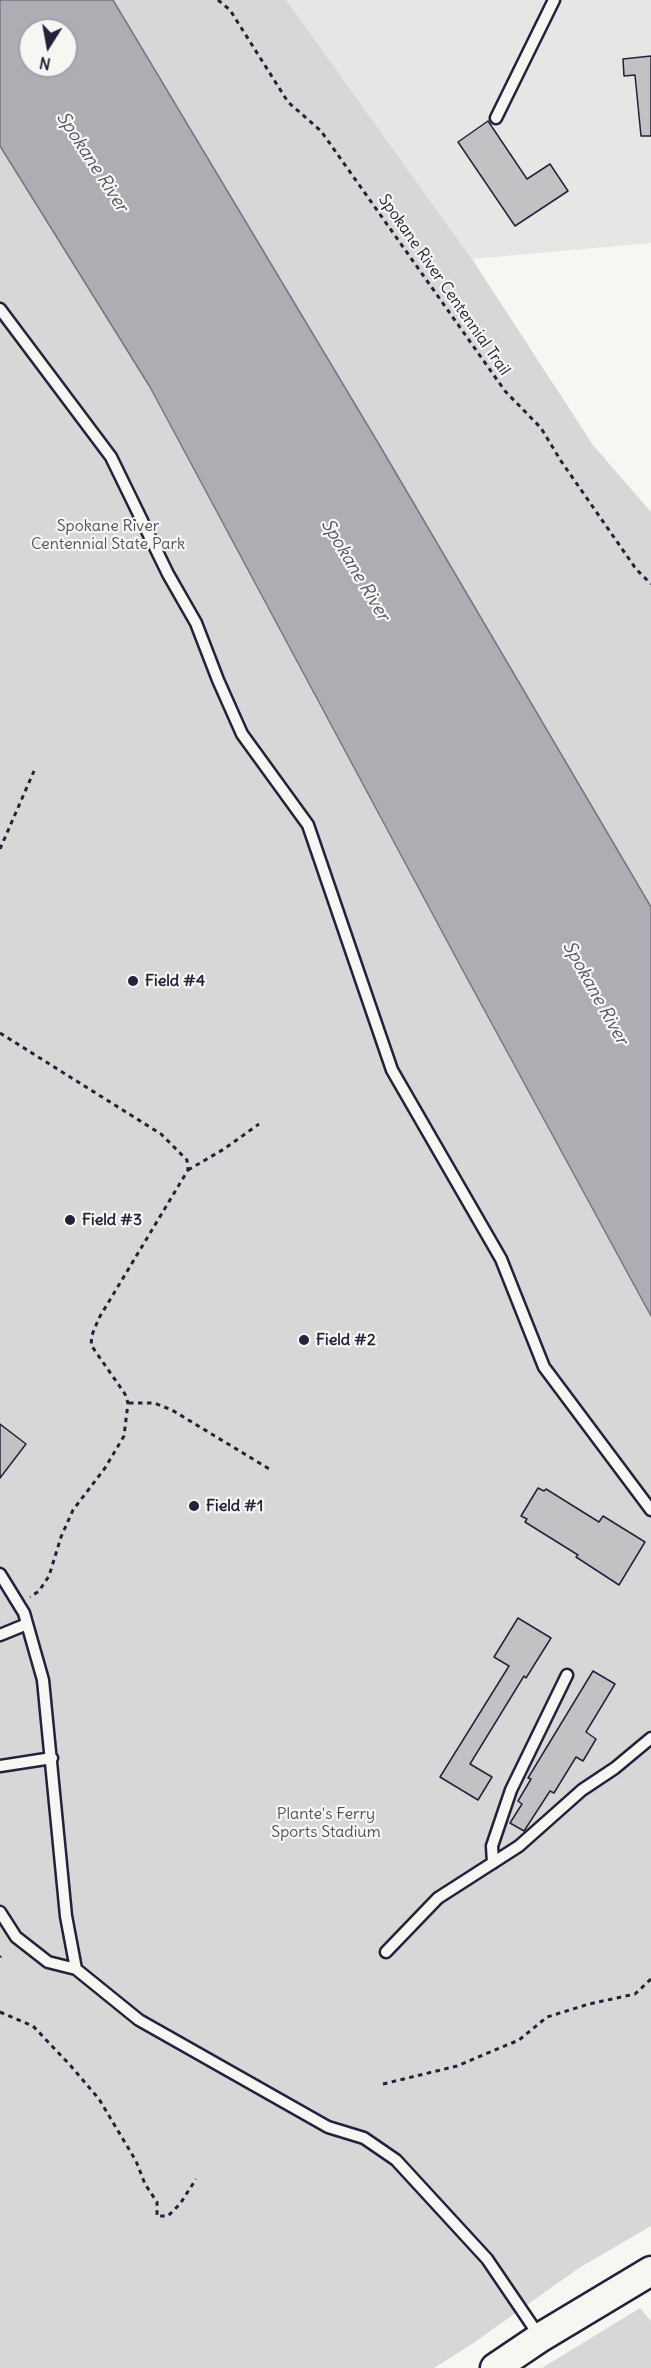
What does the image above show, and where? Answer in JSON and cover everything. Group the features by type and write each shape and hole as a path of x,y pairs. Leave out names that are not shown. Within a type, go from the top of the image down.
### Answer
{"street":[{"path":"495,2368 541,2337 651,2271"}],"lane":[{"path":"496,118 554,0"},
{"path":"0,309 111,458 168,574 196,623 218,681 242,734 308,825 392,1070 501,1259 544,1368 651,1510"},
{"path":"0,1574 24,1613 43,1680 66,1916 76,1968"},
{"path":"0,1635 27,1624"},
{"path":"493,1863 492,1846 511,1790 567,1675"},
{"path":"386,1952 438,1898 519,1845 582,1790 615,1768 651,1738"},
{"path":"0,1766 52,1758"},
{"path":"0,1912 16,1937 48,1962 76,1968 139,2020 328,2127 364,2138 396,2160 487,2259 541,2337"}],"path":[{"name":"Spokane River Centennial Trail","path":"218,0 230,10 288,102 321,131 505,391 541,428 636,568 651,584"},
{"path":"0,849 34,771"},
{"path":"0,1033 161,1134 187,1160 188,1170"},
{"path":"18,1604 39,1591 48,1576 73,1510 105,1468 124,1436 128,1403 91,1346 92,1335 99,1318 188,1170 260,1124"},
{"path":"128,1403 154,1403 172,1410 271,1470"},
{"path":"383,2084 457,2066 519,2040 547,2017 589,2004 635,1994 651,1979"},
{"path":"0,2012 33,2026 99,2099 136,2161 145,2184 156,2202 157,2216 168,2216 180,2204 196,2179"}],"shaded area":[{"path":"286,0 651,0 651,243 472,259"}],"green space":[{"path":"113,0 286,0 472,259 593,445 651,512 651,907 380,446"},
{"name":"Plante's Ferry Sports Stadium","path":"0,146 150,387 651,1316 651,2226 579,2268 472,2344 434,2368 0,2368"},
{"path":"640,2308 651,2321 651,2368 542,2368"}],"water":[{"name":"Spokane River","path":"0,0 113,0 380,446 651,907 651,1316 461,967 150,387 0,146"}],"building":[{"path":"651,56 651,136 641,136 635,75 624,76 623,59"},
{"path":"488,121 527,179 550,164 568,191 515,226 458,142"},
{"path":"0,1424 26,1444 0,1478"},
{"path":"538,1488 544,1491 546,1489 599,1522 603,1516 645,1542 619,1585 576,1557 578,1555 525,1522 527,1519 521,1516"},
{"path":"518,1618 551,1638 526,1678 524,1676 470,1764 492,1777 478,1800 440,1777 509,1666 494,1657"},
{"path":"593,1671 615,1684 586,1732 596,1739 583,1761 576,1757 554,1793 550,1791 524,1831 510,1823 522,1804 518,1801 531,1779 528,1778"}],"place":[{"name":"Field #4","path":"133,981"},
{"name":"Field #3","path":"70,1220"},
{"name":"Field #2","path":"304,1340"},
{"name":"Field #1","path":"194,1506"}],"park label":[{"name":"Spokane River Centennial State Park","path":"108,535"}]}
